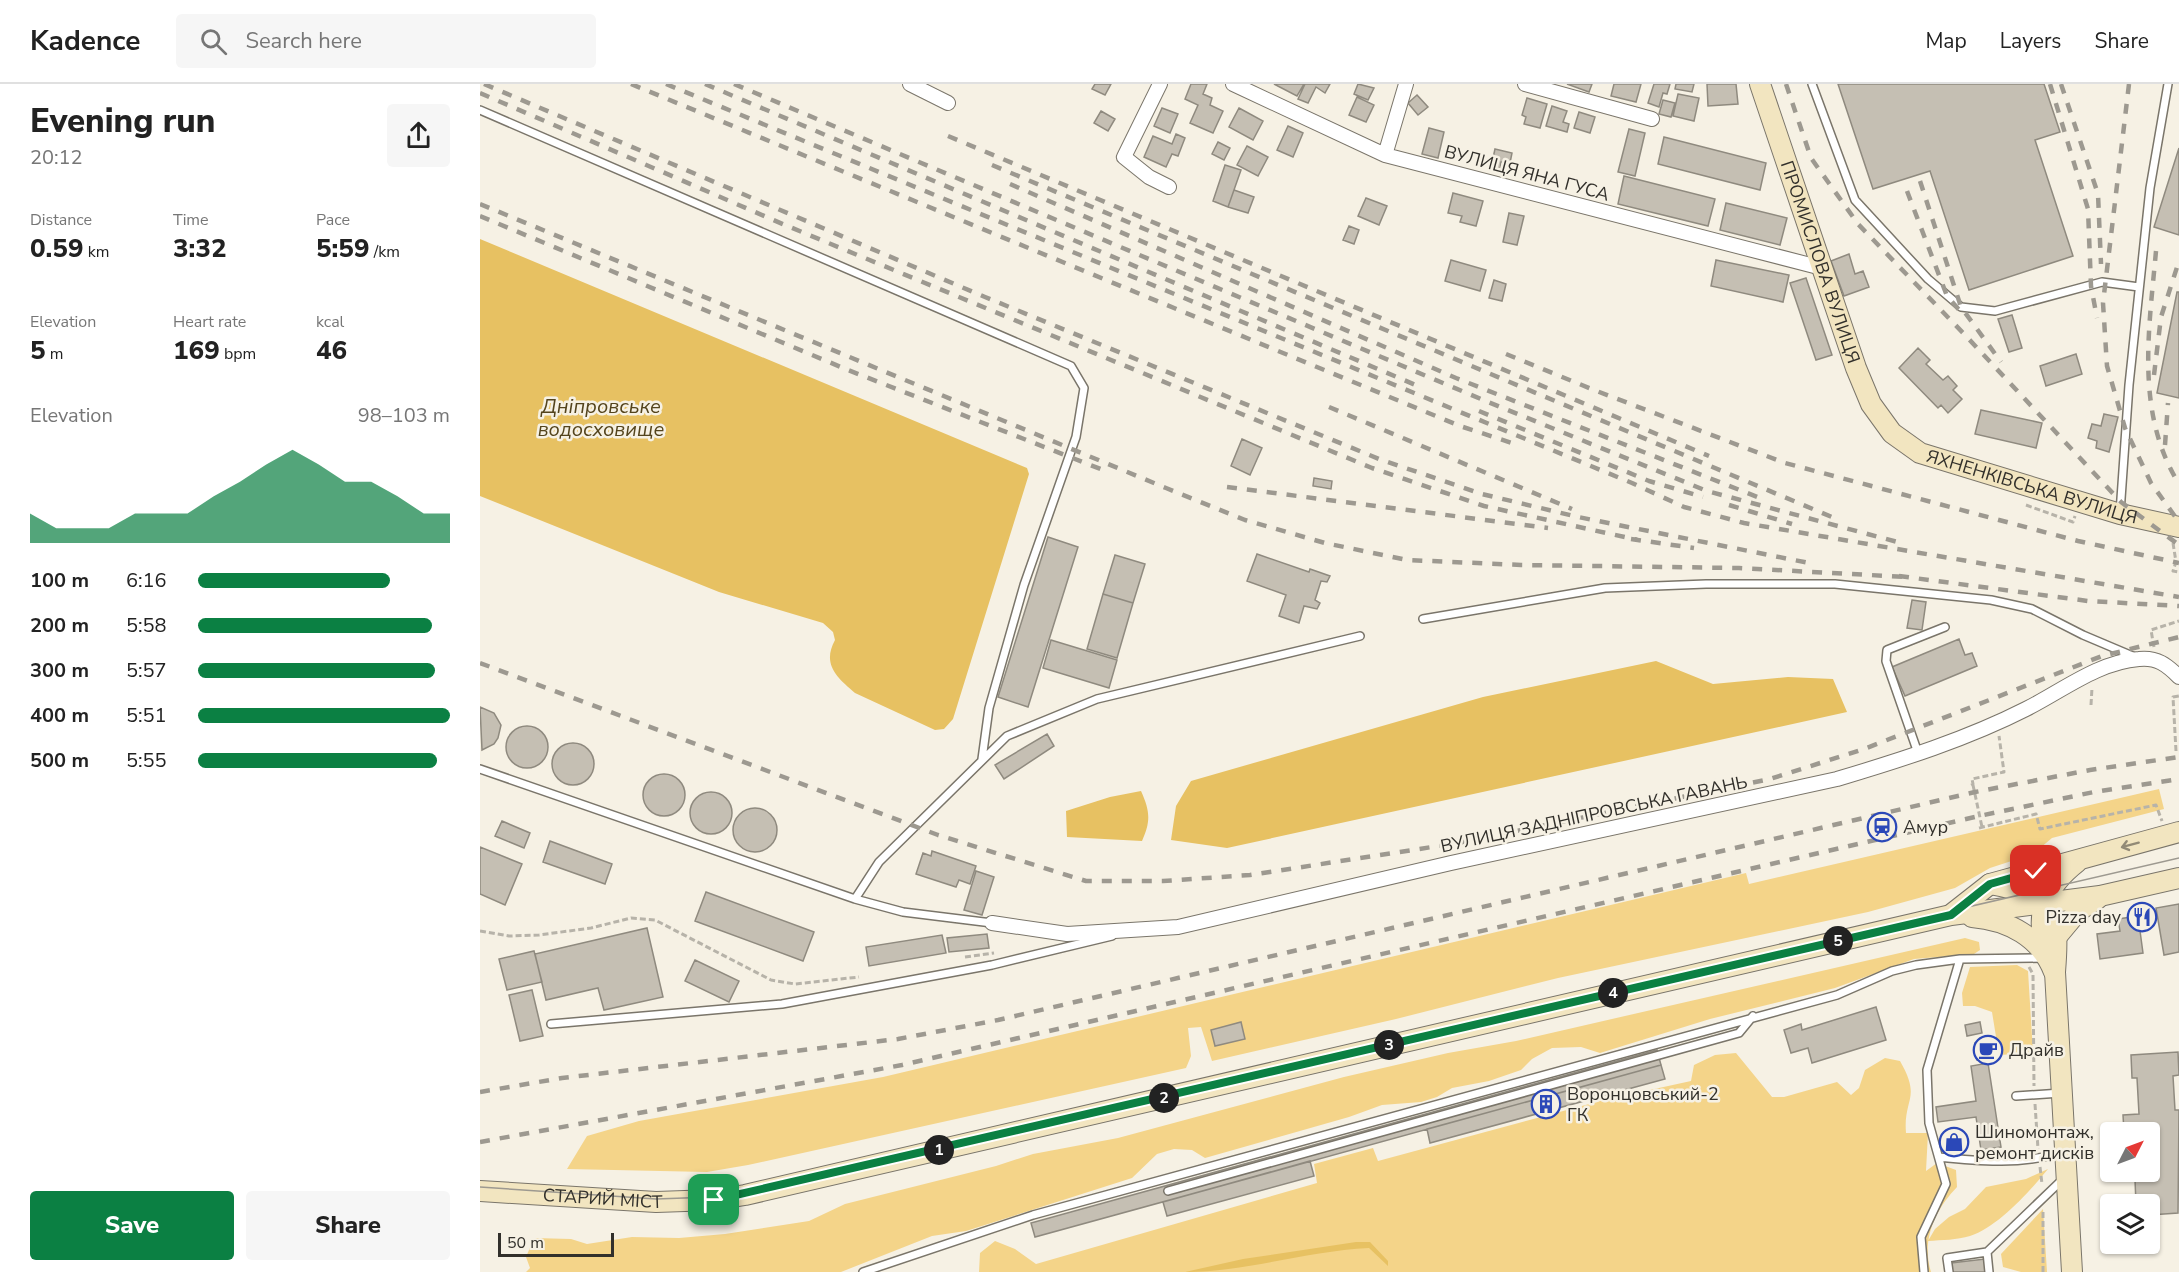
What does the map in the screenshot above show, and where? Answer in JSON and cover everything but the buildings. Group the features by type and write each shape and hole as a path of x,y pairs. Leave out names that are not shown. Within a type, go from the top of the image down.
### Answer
{"main road":[{"name":"ПРОМИСЛОВА ВУЛИЦЯ","path":"1760,84 1864,386 1871,404 1892,433"},
{"name":"ЯХНЕНКІВСЬКА ВУЛИЦЯ","path":"1892,433 1920,453 2120,514 2179,527"},
{"path":"1951,915 1990,884 2179,832"},
{"path":"2072,1272 2052,965 2041,928 2043,902 2063,873 2081,858"},
{"name":"СТАРИЙ МІСТ","path":"480,1191 565,1198 689,1202 734,1197 1951,915 2100,896 2179,878"},
{"path":"1990,884 2028,893 2043,902 2055,919 2058,935 2052,965"},
{"path":"2058,935 2078,910 2100,896"},
{"path":"1951,915 2000,923 2020,931 2036,941 2052,965"}],"street":[{"path":"910,84 948,103"},
{"path":"1160,84 1124,157 1149,177 1169,187"},
{"name":"ВУЛИЦЯ ЯНА ГУСА","path":"1233,84 1385,155 1822,268"},
{"path":"1385,155 1406,84"},
{"path":"1525,84 1652,119"},
{"name":"ВУЛИЦЯ ЗАДНІПРОВСЬКА ГАВАНЬ","path":"992,923 1067,934 1129,932 1178,927 1440,866 1837,779 1918,753 2026,709 2115,664 2140,659 2157,660"},
{"path":"2157,660 2165,663 2179,677"}],"lane":[{"path":"1812,84 1855,200 1928,279 1961,307 1995,311 2102,282 2139,287"},
{"path":"2120,514 2127,406 2150,188 2168,84"},
{"path":"480,110 1071,366 1084,388 1076,437 1024,585 989,708 981,759"},
{"path":"1423,619 1605,588 1706,584 1844,585 1991,600 2032,609 2140,659"},
{"path":"1918,753 1886,661 1887,650 1945,627"},
{"path":"855,899 879,862 981,759 1007,736 1097,699 1360,636"},
{"path":"480,769 855,899 903,912 992,923"},
{"path":"550,1024 782,1004 992,965 1129,932"},
{"path":"863,1272 1033,1215 1837,994 1892,971 1960,959 2052,965"},
{"path":"1924,1272 1921,1237 1946,1184 1929,1122 1926,1070 1960,959"},
{"path":"1168,1191 1739,1034 1753,1016"},
{"path":"2016,1096 2061,1093"},
{"path":"1939,1157 2003,1163 2064,1152"},
{"path":"1949,1272 1947,1258 1987,1252 2066,1177"},
{"path":"1987,1252 1989,1272"}],"path":[{"path":"2179,535 2172,540 2176,562 2173,571 2179,572"},
{"path":"2157,660 2151,630 2179,621"},
{"path":"2176,751 2173,697 2179,696"},
{"path":"2002,754 2004,772 1972,779 1980,827 2036,814 2040,829 2156,804 2160,813"},
{"path":"480,932 509,936 539,935 591,928 631,918 655,920 771,980 795,984 865,976"},
{"path":"954,960 988,952 998,953"},
{"path":"2033,974 2034,1095 2043,1199 2043,1272"}],"shaded area":[{"path":"2159,789 2164,809 2052,838 2033,854 1990,868 1955,888 1868,912 1558,978 1396,1019 1212,1061 1201,1027 1188,1028 1191,1056 1186,1068 748,1165 707,1172 567,1169 587,1136 639,1121 883,1077 1746,873 1749,884"},
{"path":"1965,938 1979,942 1980,950 1974,954 1914,959 1835,988 1710,1019 1600,1053 1581,1047 1552,1048 1532,1059 1521,1070 1489,1081 1452,1088 1437,1097 1421,1102 1382,1105 1349,1117 1205,1158 1192,1150 1174,1149 1157,1154 1132,1178 966,1231 932,1236 841,1272 526,1272 530,1268 526,1257 534,1238 571,1239 587,1244 632,1237 679,1238 725,1234 809,1221 845,1204 996,1166 1033,1154 1118,1138 1344,1077 1448,1053 1516,1041"},
{"path":"2017,965 2028,971 2033,1053 1999,1055 1992,1012 1975,1006 1963,1006 1962,993 1970,967"},
{"path":"1736,1053 1772,1097 1784,1097 1837,1082 1851,1095 1859,1088 1865,1070 1885,1058 1900,1061 1910,1083 1911,1091 1906,1133 1928,1133 1926,1171 1937,1163 1956,1170 1957,1187 1942,1205 1929,1237 1928,1260 1931,1272 979,1272 980,1253 995,1241 1015,1249 1036,1264 1317,1183 1314,1164 1373,1148 1378,1161 1604,1100 1691,1081 1694,1065 1715,1055"},
{"path":"2048,1169 2013,1207 1981,1231 1960,1238 1928,1241 1935,1229 1949,1217 1965,1209 1986,1187 2026,1179"},
{"path":"2043,1209 2047,1272 2021,1272 2003,1267 2001,1254"}],"water":[{"name":"Дніпровське водосховище","path":"480,239 1027,468 1029,474 953,719 944,729 935,730 855,693 848,687 833,670 830,656 835,640 833,632 823,623 719,592 480,496"},
{"path":"1656,661 1713,684 1788,677 1833,679 1847,712 1227,848 1171,840 1176,806 1191,781 1483,697"},
{"path":"1141,791 1148,816 1147,828 1142,841 1067,837 1066,811 1110,797"},
{"path":"1356,1242 1370,1242 1388,1261 1388,1266 1369,1248 1323,1253 1231,1269 1185,1272 1243,1259"}],"tram line":[{"path":"480,1187 656,1199 712,1197 743,1191 2179,858"}],"railway":[{"path":"484,84 985,297 1379,459 1482,494 1578,517 1809,563"},
{"path":"631,84 1460,426 1518,445"},
{"path":"666,84 1632,483 1684,507 1744,523 2179,597"},
{"path":"705,84 1418,386"},
{"path":"734,84 1488,402 1707,491 1905,544"},
{"path":"1786,84 1811,158 1858,224 2121,502 2179,545"},
{"path":"2050,84 2088,209 2091,286 2097,318"},
{"path":"2061,84 2098,194 2101,264"},
{"path":"2129,84 2103,303 2107,366 2125,428 2151,483 2179,522"},
{"path":"480,93 785,225 1372,468 1484,506 1638,540"},
{"path":"948,136 1709,456"},
{"path":"992,165 1839,520"},
{"path":"1920,181 1961,307 2001,362"},
{"path":"1010,184 1456,378 1760,498"},
{"path":"1907,191 1947,296 1960,311"},
{"path":"480,204 1245,520 1325,543 1407,560 1521,565 1739,568 1907,577"},
{"path":"480,216 848,370 1103,470"},
{"path":"2156,251 2150,311 2148,371 2156,429 2165,457 2179,484"},
{"path":"2154,375 2161,317 2179,261"},
{"path":"1506,354 1785,463 2078,541 2179,563"},
{"path":"2165,445 2168,403"},
{"path":"1329,407 1572,509"},
{"path":"1479,411 1649,481 1703,497"},
{"path":"1227,487 1548,528"},
{"path":"1729,505 1792,524"},
{"path":"1631,539 1694,548"},
{"path":"1899,576 2088,601 2179,606"},
{"path":"480,663 938,835 1086,881 1163,881 1250,875 1458,843 1770,779 1864,749 2102,656 2179,637"},
{"path":"480,1092 562,1078 898,1039 998,1020 1975,792 2090,770 2179,757"},
{"path":"480,1142 902,1065 1979,816 2094,792 2179,779"}],"place":[{"name":"Амур","path":"1882,827"},
{"name":"Pizza day","path":"2142,917"},
{"name":"Драйв","path":"1988,1050"},
{"name":"Воронцовський-2 ГК","path":"1546,1104"},
{"name":"Шиномонтаж, ремонт дисків","path":"1954,1142"}],"route":[{"path":"714,1200 745,1195 1951,915 1990,884 2036,871"}]}
